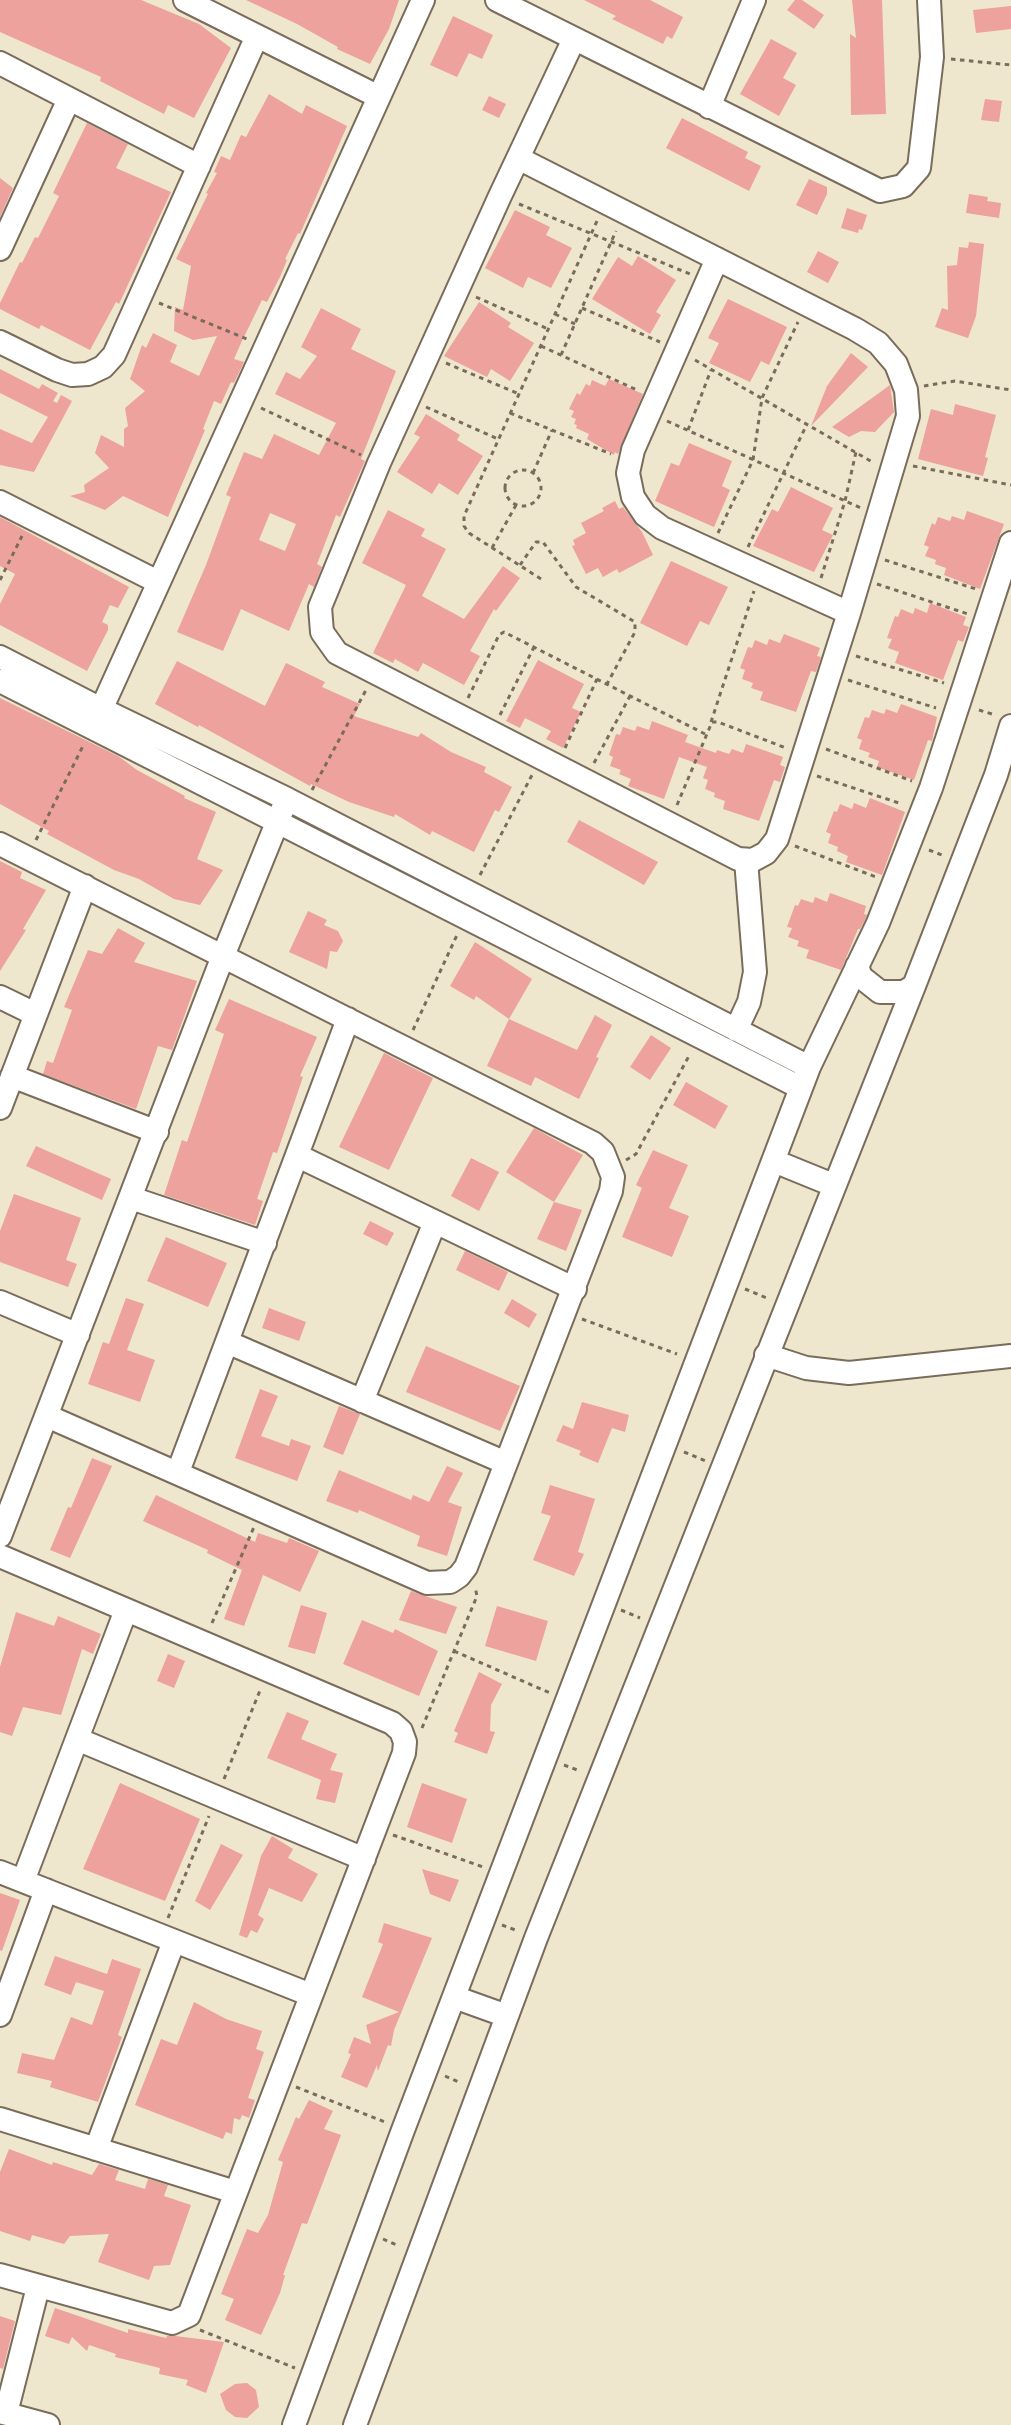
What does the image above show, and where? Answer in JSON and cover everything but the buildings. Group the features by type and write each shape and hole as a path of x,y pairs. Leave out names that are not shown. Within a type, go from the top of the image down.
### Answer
{"street":[{"path":"185,0 379,97"},
{"path":"97,719 423,0"},
{"path":"497,0 880,191 903,186 919,168 932,57 929,0"},
{"path":"709,107 754,0"},
{"path":"0,342 72,375 88,374 103,367 114,355 257,36"},
{"path":"518,158 878,343 896,364 906,390 908,416 849,613 777,839 766,853 746,860 738,859 337,653 321,632 320,607 379,463 500,196 574,39"},
{"path":"0,63 199,166"},
{"path":"0,249 69,99"},
{"path":"717,259 652,406 630,462 628,473 633,497 645,515 662,528 849,613"},
{"path":"0,502 158,582"},
{"path":"296,2424 311,2374 364,2232 809,1067 893,884 931,788 1011,543"},
{"path":"0,657 97,719 278,822 801,1088"},
{"path":"0,681 97,719 295,803 809,1067"},
{"path":"355,2425 418,2252 598,1778 996,775 1006,722"},
{"path":"0,1536 223,956 278,822 295,803"},
{"path":"0,843 593,1143 610,1164 613,1177 612,1191 466,1567 450,1582 427,1583 47,1416"},
{"path":"736,1030 749,1002 755,972 746,860"},
{"path":"0,1108 85,886"},
{"path":"857,966 861,978 880,992 904,992 914,986"},
{"path":"0,997 35,1014"},
{"path":"178,1472 348,1019"},
{"path":"12,1076 157,1132"},
{"path":"298,1156 575,1288"},
{"path":"774,1161 833,1185"},
{"path":"131,1198 265,1243"},
{"path":"362,1401 435,1222"},
{"path":"0,1302 78,1335"},
{"path":"227,1342 506,1463"},
{"path":"766,1355 806,1368 849,1373 1011,1356"},
{"path":"0,1556 392,1723 400,1731 405,1742 404,1753 192,2309 179,2322 166,2322 0,2275"},
{"path":"23,1881 126,1610"},
{"path":"77,1739 364,1859"},
{"path":"0,1872 311,1995"},
{"path":"0,2014 46,1890"},
{"path":"96,2149 174,1941"},
{"path":"454,1997 507,2016"},
{"path":"0,2120 235,2192"},
{"path":"38,2287 3,2413 48,2425"}],"path":[{"path":"932,57 1011,65"},
{"path":"500,196 707,281"},
{"path":"541,579 469,533 463,521 591,234 615,207"},
{"path":"561,355 612,242 615,207"},
{"path":"458,289 548,329"},
{"path":"140,296 266,346"},
{"path":"709,550 753,460 762,398 806,304"},
{"path":"582,308 677,350 856,452 892,467 1011,484"},
{"path":"555,314 575,324"},
{"path":"541,346 652,406 688,430 878,515"},
{"path":"428,355 519,394"},
{"path":"688,430 711,370"},
{"path":"906,390 955,381 1011,390"},
{"path":"241,399 379,463"},
{"path":"408,399 498,439"},
{"path":"510,413 630,462"},
{"path":"669,824 710,723 750,568 784,473 807,424"},
{"path":"533,473 552,430"},
{"path":"815,598 845,501 856,452"},
{"path":"520,470 533,473 541,484 539,497 529,506 516,506 506,496 506,483 509,477 520,470"},
{"path":"492,548 516,506"},
{"path":"0,580 32,518"},
{"path":"520,565 536,542 543,542 576,587 635,622 636,632 607,684"},
{"path":"867,554 995,596"},
{"path":"859,579 987,620"},
{"path":"459,716 501,633 507,633 705,734"},
{"path":"492,733 534,647"},
{"path":"837,650 1006,722"},
{"path":"295,803 375,673"},
{"path":"829,674 960,703"},
{"path":"471,893 597,679"},
{"path":"585,781 630,696"},
{"path":"28,857 97,719"},
{"path":"710,723 718,722 803,755 922,811"},
{"path":"803,755 931,788"},
{"path":"777,839 893,884"},
{"path":"910,842 961,863"},
{"path":"405,1048 466,917"},
{"path":"610,1164 624,1162 636,1154 700,1036"},
{"path":"726,1282 785,1306"},
{"path":"565,1313 696,1360"},
{"path":"665,1443 721,1468"},
{"path":"204,1643 262,1509"},
{"path":"405,1742 416,1737 422,1728 477,1596 475,1584 459,1576"},
{"path":"605,1604 659,1625"},
{"path":"454,1651 568,1701"},
{"path":"546,1759 598,1778"},
{"path":"375,1829 501,1874"},
{"path":"484,1918 536,1938"},
{"path":"427,2068 479,2090"},
{"path":"278,2080 403,2130"},
{"path":"364,2232 418,2252"},
{"path":"179,2322 311,2374"}]}
